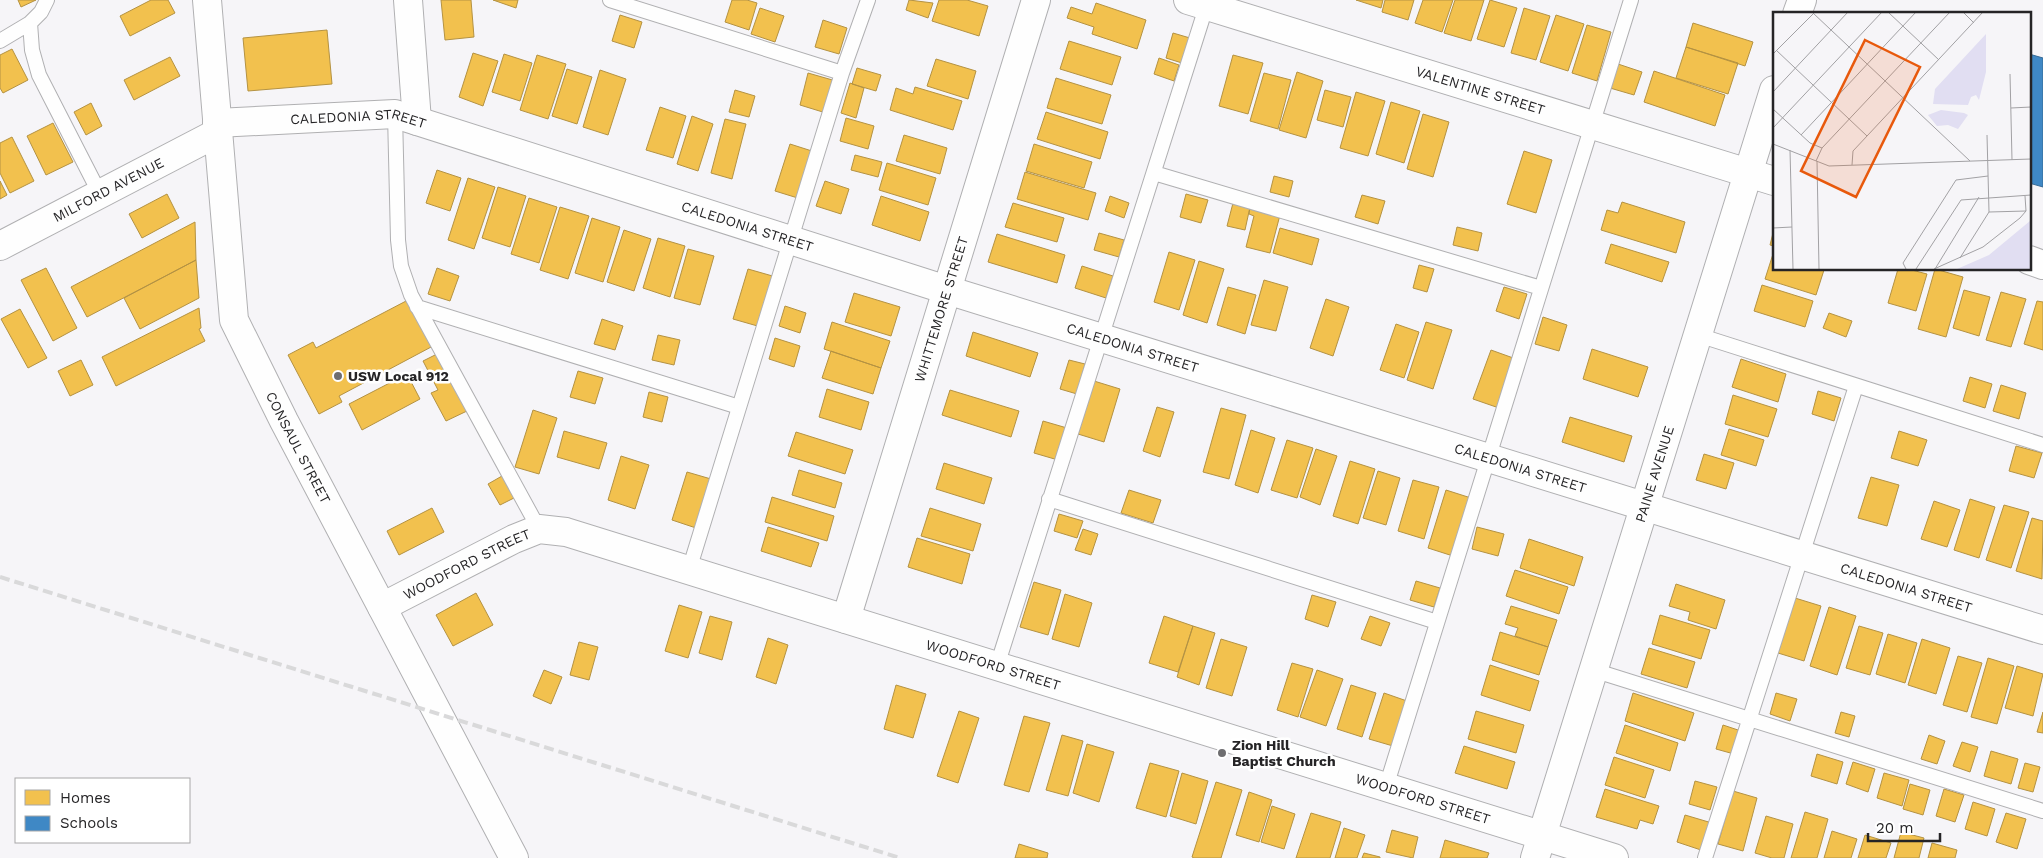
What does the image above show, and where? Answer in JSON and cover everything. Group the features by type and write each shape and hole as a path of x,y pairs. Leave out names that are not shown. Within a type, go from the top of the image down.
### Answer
{"street":[{"name":"CONSAUL STREET","path":"207,0 234,320 284,421 514,858"},
{"path":"406,117 408,0"},
{"name":"WHITTEMORE STREET","path":"846,619 1036,0"},
{"name":"VALENTINE STREET","path":"1201,2 1762,177"},
{"name":"PAINE AVENUE","path":"1539,847 1698,335 1762,177 1773,97"},
{"name":"CALEDONIA STREET","path":"217,128 406,117 1101,338 2043,630"},
{"name":"MILFORD AVENUE","path":"0,246 100,194 217,128"},
{"path":"2030,260 2043,264"},
{"name":"WOODFORD STREET","path":"382,606 514,539 538,529 566,532 1386,787 1539,847 1614,858"}],"lane":[{"path":"0,41 30,23 41,12 47,0"},
{"path":"610,0 842,73"},
{"path":"689,570 842,73 868,0"},
{"path":"1386,787 1631,0"},
{"path":"998,666 1049,499 1154,173 1201,2"},
{"path":"30,23 32,50 39,75 100,194"},
{"path":"406,117 398,240 401,266 417,307 538,529"},
{"path":"1154,173 1541,288"},
{"path":"417,307 739,407"},
{"path":"1698,335 2043,445"},
{"path":"1704,858 1856,386"},
{"path":"1049,499 1437,622"},
{"path":"1593,670 2043,811"}],"building: Homes":[{"path":"18,0 36,0 21,7"},
{"path":"151,0 168,0 175,13 130,36 120,16"},
{"path":"441,0 471,0 474,37 445,40"},
{"path":"493,0 518,0 516,8"},
{"path":"732,0 747,0 757,3 749,30 725,22"},
{"path":"909,0 933,3 928,18 906,10"},
{"path":"939,0 967,0 988,6 979,36 932,21"},
{"path":"1356,0 1383,0 1381,8"},
{"path":"1385,0 1414,0 1408,20 1382,12"},
{"path":"1423,0 1453,0 1442,32 1415,23"},
{"path":"1455,0 1484,0 1471,41 1444,33"},
{"path":"1490,0 1517,8 1504,47 1477,39"},
{"path":"1096,3 1146,20 1137,49 1092,34 1094,27 1067,18 1071,7 1092,14"},
{"path":"760,8 784,16 775,42 751,34"},
{"path":"1524,8 1550,16 1536,60 1511,53"},
{"path":"620,15 642,22 634,48 612,41"},
{"path":"1556,15 1584,24 1568,71 1540,62"},
{"path":"823,20 847,28 839,54 815,47"},
{"path":"1693,23 1753,42 1745,66 1686,47"},
{"path":"1587,25 1611,32 1597,81 1572,73"},
{"path":"327,30 332,84 248,91 243,38"},
{"path":"1173,33 1190,38 1182,63 1166,58"},
{"path":"1069,41 1121,57 1112,85 1060,69"},
{"path":"1686,47 1738,63 1728,94 1676,78"},
{"path":"12,49 28,80 3,93 0,88 0,55"},
{"path":"473,53 498,61 483,106 459,97"},
{"path":"504,54 532,63 520,101 492,92"},
{"path":"537,55 566,64 548,119 520,110"},
{"path":"1233,55 1263,63 1248,114 1219,106"},
{"path":"170,57 180,76 134,100 124,80"},
{"path":"1159,58 1179,65 1174,81 1154,74"},
{"path":"936,59 976,71 968,99 927,86"},
{"path":"1618,64 1642,72 1634,95 1610,88"},
{"path":"857,68 881,75 876,91 852,84"},
{"path":"567,69 592,77 577,124 552,116"},
{"path":"600,70 626,79 608,135 583,127"},
{"path":"1654,71 1725,95 1715,126 1644,102"},
{"path":"1297,72 1323,81 1306,138 1279,130"},
{"path":"808,73 836,81 826,113 800,105"},
{"path":"1264,73 1291,80 1278,129 1250,121"},
{"path":"1056,78 1111,95 1102,124 1047,108"},
{"path":"850,83 864,88 856,118 841,113"},
{"path":"915,87 962,101 953,130 890,110 896,88 913,94"},
{"path":"735,90 755,96 749,117 729,112"},
{"path":"1325,90 1351,97 1343,127 1317,120"},
{"path":"1356,92 1385,101 1368,156 1340,148"},
{"path":"1391,102 1420,111 1404,163 1376,154"},
{"path":"91,103 102,126 86,135 74,112"},
{"path":"660,107 686,116 673,158 646,150"},
{"path":"1046,112 1108,132 1100,159 1037,139"},
{"path":"1423,114 1449,122 1433,177 1407,169"},
{"path":"692,116 713,124 698,171 677,164"},
{"path":"846,118 874,126 868,149 840,141"},
{"path":"725,119 746,124 732,179 711,173"},
{"path":"53,123 73,162 46,175 27,136"},
{"path":"904,135 947,148 940,174 896,161"},
{"path":"12,137 34,181 10,193 0,173 0,143"},
{"path":"790,144 815,152 801,199 775,191"},
{"path":"1034,144 1092,162 1084,188 1026,171"},
{"path":"1524,151 1552,160 1536,213 1507,204"},
{"path":"855,155 882,162 878,177 851,170"},
{"path":"887,163 936,178 928,205 879,190"},
{"path":"437,170 461,178 450,211 426,203"},
{"path":"1025,172 1096,193 1088,220 1017,199"},
{"path":"1274,176 1293,181 1289,197 1270,192"},
{"path":"468,178 495,187 474,249 448,240"},
{"path":"0,181 7,195 0,199"},
{"path":"825,181 849,189 841,214 816,206"},
{"path":"498,187 526,196 510,247 482,238"},
{"path":"167,194 179,218 142,238 129,214"},
{"path":"1186,194 1208,200 1201,223 1180,217"},
{"path":"1362,195 1385,201 1378,224 1355,217"},
{"path":"881,196 929,212 920,241 872,225"},
{"path":"1110,196 1129,203 1124,218 1105,211"},
{"path":"529,198 557,207 539,263 511,254"},
{"path":"1622,202 1685,222 1676,253 1601,230 1607,210 1618,213"},
{"path":"1013,203 1064,218 1057,242 1005,227"},
{"path":"1233,203 1250,207 1245,230 1227,226"},
{"path":"560,207 589,216 568,279 540,270"},
{"path":"1250,207 1280,215 1270,253 1246,247 1254,216 1249,214"},
{"path":"592,218 620,227 603,282 575,273"},
{"path":"195,222 196,260 87,317 71,287"},
{"path":"1457,227 1482,233 1478,251 1453,245"},
{"path":"1280,228 1319,239 1312,265 1273,253"},
{"path":"624,230 651,239 634,291 607,282"},
{"path":"1099,233 1124,240 1119,257 1094,250"},
{"path":"1773,233 1773,246 1770,245"},
{"path":"997,234 1065,255 1057,283 988,262"},
{"path":"658,238 685,246 670,297 643,288"},
{"path":"1611,244 1669,262 1662,282 1605,263"},
{"path":"688,249 714,256 700,305 674,298"},
{"path":"1169,252 1195,260 1179,310 1154,302"},
{"path":"1773,254 1773,270 1824,270 1816,295 1765,279"},
{"path":"196,260 199,298 140,329 124,298"},
{"path":"1199,261 1224,269 1207,323 1183,315"},
{"path":"1419,265 1434,269 1427,292 1413,288"},
{"path":"1082,266 1113,276 1106,298 1075,288"},
{"path":"46,268 77,328 53,341 21,280"},
{"path":"437,268 459,276 450,301 428,294"},
{"path":"748,269 776,277 761,327 733,319"},
{"path":"1898,270 1912,270 1927,274 1916,311 1888,303"},
{"path":"1935,270 1963,277 1946,337 1918,329"},
{"path":"1264,280 1288,287 1276,331 1251,325"},
{"path":"1762,285 1813,301 1805,327 1754,311"},
{"path":"1228,287 1256,295 1245,334 1217,325"},
{"path":"1504,287 1527,294 1519,319 1496,311"},
{"path":"1964,290 1990,297 1979,336 1953,328"},
{"path":"2001,292 2026,299 2011,347 1986,340"},
{"path":"854,293 900,307 891,336 845,322"},
{"path":"1326,299 1349,307 1333,356 1310,348"},
{"name":"USW Local 912","path":"408,300 433,346 339,396 342,402 319,414 288,355 313,342 316,348"},
{"path":"2037,301 2043,302 2043,350 2024,344"},
{"path":"785,306 806,313 800,333 779,326"},
{"path":"199,308 201,328 199,329 205,341 116,386 102,357"},
{"path":"20,309 47,358 28,368 1,319"},
{"path":"1829,313 1852,321 1846,337 1823,328"},
{"path":"1543,317 1567,325 1559,351 1535,344"},
{"path":"602,319 623,326 615,350 594,344"},
{"path":"832,322 890,341 881,368 824,349"},
{"path":"1426,322 1452,330 1433,389 1407,380"},
{"path":"1396,324 1419,332 1404,378 1380,370"},
{"path":"973,332 1038,353 1030,377 966,356"},
{"path":"658,335 680,340 674,365 652,360"},
{"path":"775,338 800,346 794,367 769,359"},
{"path":"1592,349 1648,367 1638,397 1583,379"},
{"path":"1491,350 1516,359 1499,408 1473,399"},
{"path":"831,351 881,368 873,394 822,378"},
{"path":"437,354 467,411 446,421 431,393 438,390 423,361"},
{"path":"1741,359 1786,374 1778,402 1732,387"},
{"path":"81,360 93,385 70,396 58,371"},
{"path":"1069,360 1085,364 1077,394 1060,389"},
{"path":"578,371 603,378 595,404 570,397"},
{"path":"407,374 420,399 362,430 349,404"},
{"path":"1970,377 1992,384 1985,408 1963,401"},
{"path":"1094,381 1120,389 1104,442 1078,434"},
{"path":"2001,385 2026,393 2019,419 1993,411"},
{"path":"827,389 869,402 861,430 819,417"},
{"path":"950,390 1019,411 1011,437 942,415"},
{"path":"1818,391 1841,398 1834,421 1812,414"},
{"path":"649,392 668,397 662,422 643,417"},
{"path":"1733,395 1777,409 1768,437 1725,424"},
{"path":"1157,407 1174,412 1160,457 1143,451"},
{"path":"1221,408 1246,415 1229,479 1203,472"},
{"path":"533,410 557,418 539,474 515,467"},
{"path":"1570,417 1632,436 1624,462 1562,442"},
{"path":"1043,421 1067,428 1058,460 1034,453"},
{"path":"1729,429 1764,440 1756,466 1721,455"},
{"path":"1251,430 1275,438 1258,493 1235,485"},
{"path":"564,431 607,443 599,469 557,457"},
{"path":"1899,431 1927,440 1918,466 1891,458"},
{"path":"796,432 853,450 845,474 788,456"},
{"path":"1287,440 1313,448 1297,498 1271,490"},
{"path":"2016,446 2042,453 2034,478 2009,471"},
{"path":"1316,449 1337,456 1320,505 1300,497"},
{"path":"1704,454 1734,463 1726,489 1696,480"},
{"path":"621,456 649,465 635,509 608,500"},
{"path":"1350,461 1375,469 1358,524 1333,516"},
{"path":"944,463 992,478 984,504 936,489"},
{"path":"799,470 842,483 835,508 792,495"},
{"path":"1378,471 1400,478 1386,525 1363,518"},
{"path":"687,472 711,479 696,528 672,520"},
{"path":"502,476 514,498 500,505 488,484"},
{"path":"1871,477 1899,485 1887,526 1858,518"},
{"path":"1413,480 1439,487 1424,539 1398,531"},
{"path":"1129,490 1161,500 1153,523 1121,513"},
{"path":"1446,490 1471,498 1453,556 1428,548"},
{"path":"772,497 834,516 827,541 765,522"},
{"path":"1970,499 1995,507 1979,558 1954,550"},
{"path":"1934,501 1960,510 1947,547 1921,539"},
{"path":"2004,505 2029,512 2011,568 1986,560"},
{"path":"432,508 444,532 399,555 387,531"},
{"path":"930,508 981,524 973,551 921,536"},
{"path":"1059,514 1083,521 1077,538 1054,531"},
{"path":"2032,518 2043,521 2042,579 2016,571"},
{"path":"768,527 819,543 811,567 761,551"},
{"path":"1477,527 1504,534 1498,556 1472,549"},
{"path":"1083,529 1098,534 1091,555 1075,550"},
{"path":"917,538 970,554 962,584 908,567"},
{"path":"1529,539 1583,557 1574,586 1520,568"},
{"path":"1515,570 1568,587 1559,614 1506,596"},
{"path":"1416,581 1440,588 1434,607 1410,600"},
{"path":"1034,582 1061,590 1048,635 1020,627"},
{"path":"1676,584 1725,600 1716,629 1688,620 1690,612 1669,606"},
{"path":"476,593 493,625 453,646 436,615"},
{"path":"1065,594 1092,603 1079,647 1052,639"},
{"path":"1312,595 1336,602 1328,627 1305,619"},
{"path":"1795,598 1821,606 1804,661 1778,653"},
{"path":"679,605 702,612 688,658 665,651"},
{"path":"1511,606 1557,620 1548,647 1515,636 1518,628 1505,624"},
{"path":"1829,607 1856,616 1837,675 1810,666"},
{"path":"1660,615 1710,630 1701,659 1652,644"},
{"path":"710,616 732,622 722,660 699,653"},
{"path":"1164,616 1193,626 1178,672 1149,663"},
{"path":"1370,616 1390,623 1381,646 1361,639"},
{"path":"1193,626 1215,633 1199,685 1177,677"},
{"path":"1859,626 1883,633 1870,675 1846,668"},
{"path":"1500,632 1548,647 1539,675 1492,660"},
{"path":"1888,634 1917,643 1905,683 1876,674"},
{"path":"768,638 788,645 776,684 756,677"},
{"path":"1221,639 1247,647 1232,696 1206,688"},
{"path":"1922,639 1950,648 1936,694 1908,685"},
{"path":"579,642 598,647 589,680 570,675"},
{"path":"1649,648 1695,662 1687,688 1641,674"},
{"path":"1958,656 1982,663 1967,712 1943,705"},
{"path":"1988,658 2014,666 1997,724 1971,717"},
{"path":"1292,663 1313,669 1298,717 1277,710"},
{"path":"1490,665 1539,681 1530,711 1481,695"},
{"path":"2017,666 2043,674 2033,716 2005,708"},
{"path":"544,670 562,677 551,704 533,696"},
{"path":"1317,670 1343,679 1326,726 1300,717"},
{"path":"896,685 926,694 913,738 884,729"},
{"path":"1351,685 1376,693 1362,737 1337,729"},
{"path":"1384,693 1407,701 1393,746 1369,739"},
{"path":"1633,693 1694,713 1685,741 1625,721"},
{"path":"1776,693 1797,699 1790,721 1770,714"},
{"path":"959,711 979,718 958,783 937,776"},
{"path":"1476,711 1524,725 1516,753 1468,739"},
{"path":"1841,712 1855,716 1849,737 1835,733"},
{"path":"2043,712 2043,733 2037,732"},
{"path":"1024,716 1050,723 1029,792 1004,785"},
{"path":"1625,725 1678,743 1670,771 1616,753"},
{"path":"1723,725 1741,731 1734,754 1716,749"},
{"path":"1062,735 1083,741 1068,796 1046,790"},
{"path":"1929,735 1945,741 1937,764 1921,759"},
{"path":"1962,742 1978,747 1970,772 1953,766"},
{"path":"1087,744 1114,752 1099,802 1073,793"},
{"path":"1464,746 1515,762 1507,789 1455,773"},
{"path":"1991,751 2018,759 2011,784 1984,776"},
{"path":"1817,754 1843,762 1837,784 1811,776"},
{"path":"1614,757 1654,770 1645,798 1605,785"},
{"path":"1853,762 1875,769 1868,792 1846,784"},
{"path":"1150,763 1179,771 1166,817 1136,808"},
{"path":"2025,763 2040,767 2033,792 2018,788"},
{"path":"1182,773 1208,781 1196,824 1170,816"},
{"path":"1884,773 1909,780 1902,806 1877,798"},
{"path":"1695,781 1717,787 1710,810 1689,804"},
{"path":"1216,782 1242,790 1221,858 1194,858 1192,857"},
{"path":"1910,784 1930,790 1923,815 1903,809"},
{"path":"1605,789 1659,806 1653,824 1640,820 1637,829 1596,817"},
{"path":"1944,789 1964,795 1955,822 1936,816"},
{"path":"1733,791 1757,798 1743,851 1718,844"},
{"path":"1249,792 1272,800 1259,842 1236,835"},
{"path":"1973,802 1995,809 1987,836 1965,829"},
{"path":"1272,806 1295,814 1284,849 1261,842"},
{"path":"1805,812 1828,819 1817,858 1791,858"},
{"path":"1311,813 1341,822 1330,858 1296,858"},
{"path":"2006,813 2026,819 2017,849 1996,842"},
{"path":"1685,815 1712,823 1704,851 1677,842"},
{"path":"1766,816 1793,824 1784,858 1772,858 1755,853"},
{"path":"1344,828 1365,835 1357,858 1335,858"},
{"path":"1392,830 1418,837 1413,858 1386,852"},
{"path":"1832,831 1857,839 1851,858 1824,858"},
{"path":"1901,832 1924,838 1919,858 1894,858"},
{"path":"1865,835 1891,843 1886,858 1858,858"},
{"path":"1445,840 1489,853 1487,858 1440,858"},
{"path":"1932,843 1957,850 1955,858 1928,858"},
{"path":"1019,844 1048,853 1047,858 1015,858"},
{"path":"1364,853 1380,857 1380,858 1362,858"}],"building: Schools":[{"path":"2030,54 2043,58 2043,187 2030,183"}],"railway":[{"path":"0,577 900,858"}],"place":[{"name":"USW Local 912","path":"338,376"},
{"name":"Zion Hill Baptist Church","path":"1222,753"}]}
